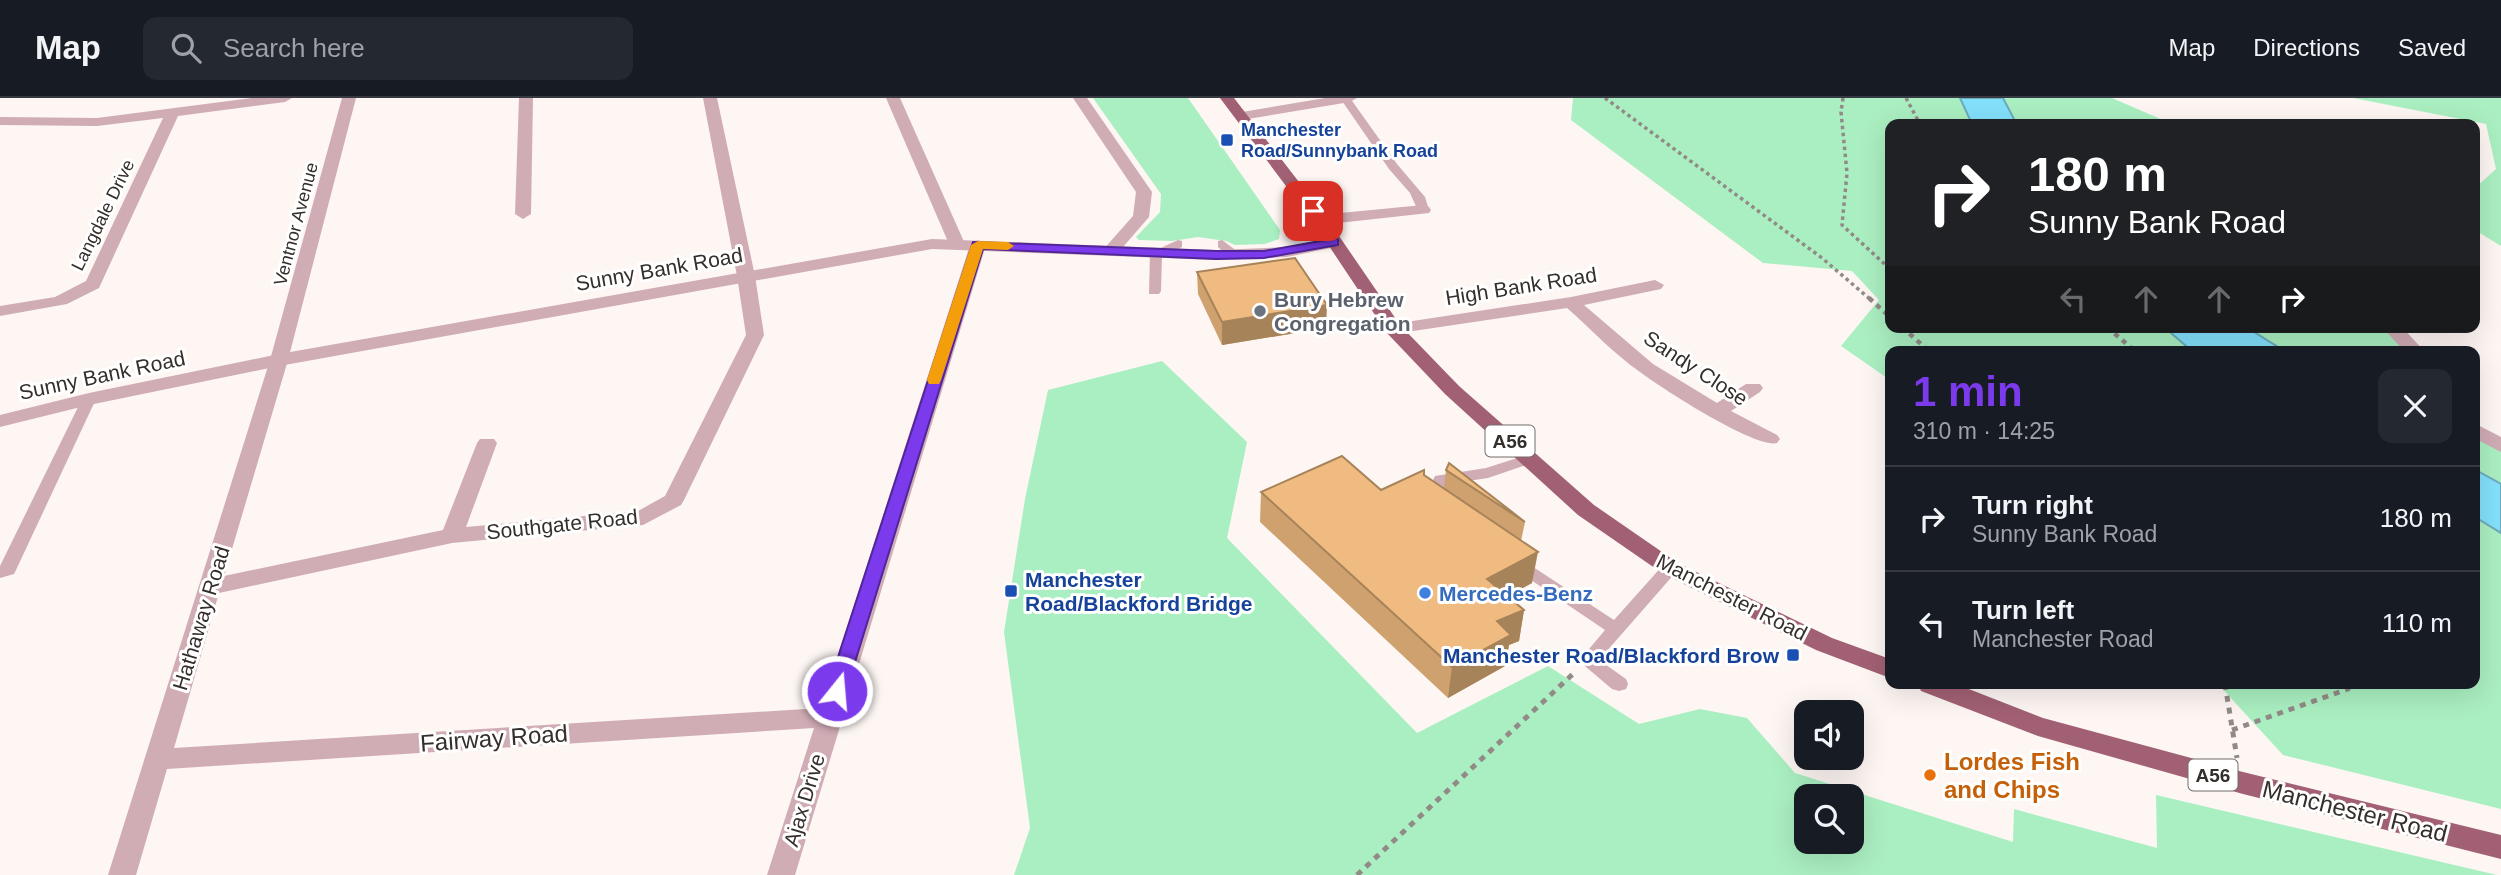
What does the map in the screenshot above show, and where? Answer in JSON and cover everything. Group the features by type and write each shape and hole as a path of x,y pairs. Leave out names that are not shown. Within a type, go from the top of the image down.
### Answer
{"highway":[{"name":"Manchester Road","path":"1227,98 1320,220 1393,329 1452,390 1586,510 1670,568 1824,644 1885,667"},
{"name":"Manchester Road","path":"1943,689 2038,726 2242,783 2501,847"}],"street":[{"path":"2,124 88,123 285,98"},
{"name":"Ventnor Avenue","path":"279,360 349,98"},
{"path":"523,214 527,98"},
{"name":"Southgate Road","path":"210,587 452,536 643,518 673,500 755,335 746,276 710,98"},
{"path":"893,98 967,244"},
{"path":"1080,98 1144,192 1141,217 1110,251"},
{"path":"1242,116 1347,98"},
{"name":"Langdale Drive","path":"0,311 66,299 93,284 172,113"},
{"path":"1320,220 1423,210"},
{"name":"Sunny Bank Road","path":"0,421 89,399 279,360 932,244 1158,253 1228,250 1287,252 1334,242"},
{"name":"Ajax Drive","path":"781,875 967,244"},
{"name":"High Bank Road","path":"1393,329 1571,302 1655,285"},
{"name":"Sandy Close","path":"1571,302 1646,368 1717,412 1770,439"},
{"path":"2397,333 2410,346"},
{"name":"Hathaway Road","path":"122,875 279,360"},
{"path":"1717,412 1753,388"},
{"path":"2480,433 2501,446"},
{"path":"452,536 487,443"},
{"name":"Fairway Road","path":"159,759 829,717"}],"lane":[{"path":"1347,98 1382,146 1390,162 1421,201 1423,210"},
{"path":"1154,291 1158,253 1178,244"},
{"path":"0,572 8,570 89,399"},
{"path":"1441,510 1430,503 1441,480 1488,473 1530,459"},
{"path":"1507,555 1617,630"},
{"path":"1619,684 1588,661 1670,568"}],"path":[{"path":"1605,98 1822,258 1885,313"},
{"path":"1843,98 1841,111 1847,173 1842,225 1885,264"},
{"path":"1906,98 1917,119"},
{"path":"1909,333 1923,346"},
{"path":"2114,333 2129,346"},
{"path":"1357,875 1588,661"},
{"path":"2226,689 2242,783"},
{"path":"2232,730 2344,689"}],"green space":[{"path":"1093,98 1188,98 1280,230 1279,239 1265,244 1235,245 1198,237 1172,241 1139,240 1136,237 1160,212 1161,194"},
{"path":"1573,98 1960,98 1970,119 1885,119 1885,333 2171,333 2186,346 1885,346 1885,377 1841,346 1879,300 1852,271 1763,263 1571,120"},
{"path":"2003,98 2112,98 2160,119 2014,119"},
{"path":"2353,98 2501,98 2501,246 2480,233 2480,183 2496,169 2486,124 2480,123 2480,119 2460,119"},
{"path":"2256,333 2391,333 2402,346 2276,346"},
{"path":"1162,361 1247,442 1227,538 1417,733 1548,666 1639,724 1700,709 1747,718 1795,773 1830,784 1794,784 1794,854 1864,854 1864,795 2013,842 2014,809 2157,848 2156,795 2497,875 1014,875 1030,828 1004,632 1025,499 1048,390"},
{"path":"2480,440 2501,451 2501,484 2480,472"},
{"path":"2480,520 2501,533 2501,809 2283,755 2223,689 2480,689"}],"water":[{"path":"1960,98 2003,98 2014,119 1970,119"},
{"path":"2171,333 2256,333 2276,346 2186,346"},
{"path":"2480,472 2501,484 2501,533 2480,520"}],"building":[{"path":"1295,258 1327,305 1222,322 1197,272"},
{"name":"Mercedes-Benz","path":"1342,456 1381,490 1424,470 1424,475 1538,552 1487,579 1524,610 1497,621 1511,635 1452,667 1261,492"},
{"path":"1449,463 1525,522 1446,470"}],"slow traffic":[{"path":"934,380 978,245 1008,246"}],"place":[{"name":"Manchester Road/Sunnybank Road","path":"1227,140"},
{"name":"Bury Hebrew Congregation","path":"1260,311"},
{"name":"Manchester Road/Blackford Bridge","path":"1011,591"},
{"name":"Mercedes-Benz","path":"1425,593"},
{"name":"Manchester Road/Blackford Brow","path":"1793,655"},
{"name":"Lordes Fish and Chips","path":"1930,775"}],"route":[{"path":"837,691 978,245 1264,255 1334,242 1313,211"}]}
